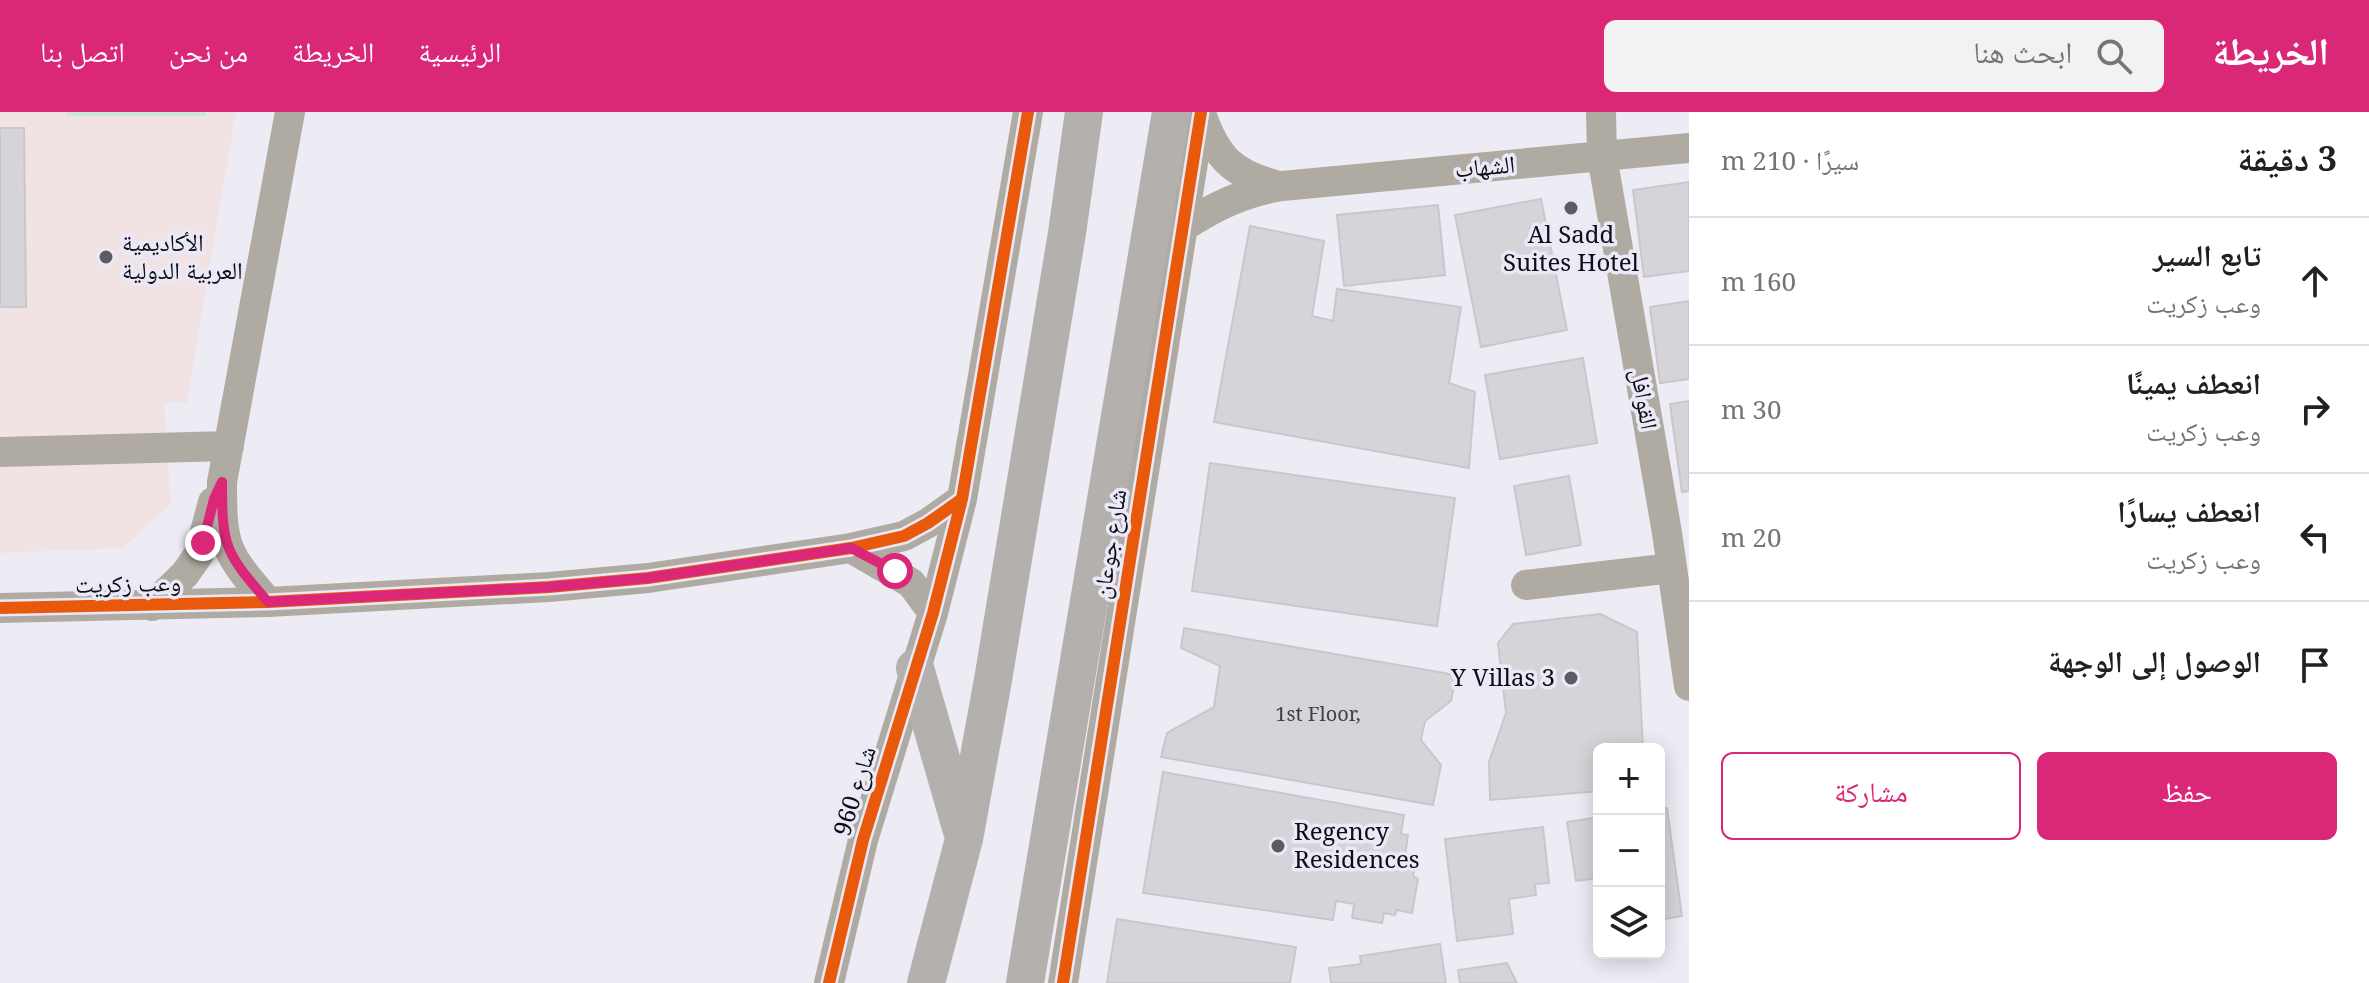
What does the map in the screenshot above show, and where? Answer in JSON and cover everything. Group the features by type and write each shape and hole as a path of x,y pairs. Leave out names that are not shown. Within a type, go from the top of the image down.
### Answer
{"main road":[{"path":"926,983 964,839 1034,435 1084,112"},
{"name":"شارع جوعان","path":"1025,983 1166,234 1171,112"},
{"path":"915,668 964,839"}],"street":[{"name":"وعب زكريت","path":"152,606 185,574 199,554 222,482 290,112"},
{"path":"933,613 962,499 1028,112"},
{"name":"شارع جوعان","path":"1063,983 1173,288 1166,234 1201,112"},
{"name":"الشهاب","path":"1201,112 1210,141 1228,164 1253,180 1282,186"},
{"name":"القوافل","path":"1601,112 1602,156 1678,531 1672,568 1689,686"},
{"name":"الشهاب","path":"1166,234 1231,199 1282,186 1689,148"},
{"path":"0,452 229,446"},
{"name":"وعب زكريت","path":"222,482 225,542 238,568 268,602"},
{"name":"وعب زكريت","path":"0,608 268,602 549,587 648,578 851,548 904,536 962,499"},
{"path":"851,548 911,583 933,613"},
{"path":"1526,585 1672,568"},
{"name":"شارع 960","path":"829,983 863,840 933,613"}],"shaded area":[{"name":"الأكاديمية العربية الدولية","path":"0,112 236,112 187,403 164,402 171,503 123,548 0,553"}],"green space":[{"path":"67,112 206,112 206,116 67,116"}],"building":[{"path":"0,128 24,128 26,307 0,307"},
{"path":"1689,182 1689,271 1644,277 1633,190"},
{"path":"1541,199 1567,330 1481,347 1455,215"},
{"path":"1438,205 1445,275 1344,286 1337,215"},
{"path":"1250,226 1324,241 1312,316 1333,321 1337,289 1461,307 1449,383 1475,392 1469,468 1214,422"},
{"path":"1689,301 1689,379 1660,383 1650,307"},
{"path":"1583,358 1597,443 1500,459 1485,375"},
{"path":"1689,401 1689,491 1682,492 1670,404"},
{"path":"1210,463 1455,498 1437,626 1192,591"},
{"path":"1569,476 1581,545 1526,555 1514,486"},
{"name":"Y Villas 3","path":"1600,614 1637,632 1643,743 1593,743 1593,791 1490,800 1489,762 1506,713 1498,643 1513,624"},
{"path":"1184,628 1456,675 1451,701 1425,721 1421,740 1441,765 1433,805 1161,757 1167,733 1214,707 1220,666 1181,648"},
{"name":"Regency Residences","path":"1163,772 1404,815 1401,834 1408,835 1405,856 1417,858 1413,876 1418,879 1412,913 1397,910 1395,915 1384,913 1382,923 1352,918 1354,904 1336,901 1333,920 1143,893"},
{"path":"1665,808 1682,916 1665,919 1665,815"},
{"path":"1593,818 1593,879 1576,881 1567,822"},
{"path":"1543,827 1549,883 1535,884 1536,895 1509,899 1513,934 1457,941 1445,839"},
{"name":"Regency Residences","path":"1117,919 1296,947 1290,983 1107,983"},
{"path":"1440,944 1446,983 1331,983 1329,968 1361,964 1360,956"},
{"path":"1507,963 1517,983 1460,983 1458,970"}],"cycle path":[{"path":"829,983 863,840 933,613 962,499 1028,112"},
{"path":"1063,983 1201,112"},
{"path":"0,608 268,602 549,587 648,578 851,548 904,536 962,499"}],"place":[{"name":"Al Sadd Suites Hotel","path":"1571,208"},
{"name":"الأكاديمية العربية الدولية","path":"106,257"},
{"name":"Y Villas 3","path":"1571,678"},
{"name":"Regency Residences","path":"1278,846"}],"route":[{"path":"203,543 214,499 222,482 225,542 238,568 268,602 549,587 648,578 851,548 895,571"}]}
